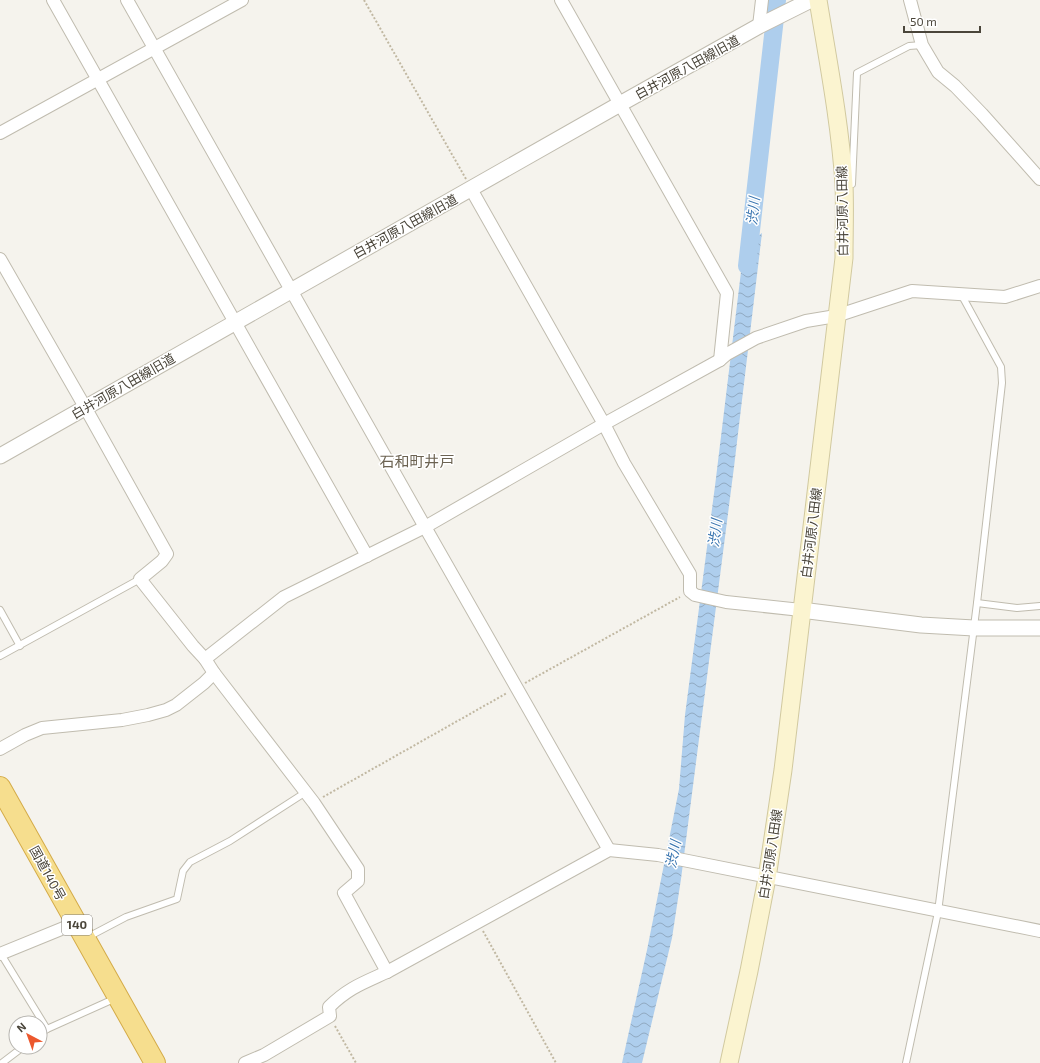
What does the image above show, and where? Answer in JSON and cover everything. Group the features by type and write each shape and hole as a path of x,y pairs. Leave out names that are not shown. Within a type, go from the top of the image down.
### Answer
{"highway":[{"name":"国道140号","path":"0,787 155,1063"}],"main road":[{"name":"白井河原八田線","path":"729,1063 767,878 782,770 844,258 844,184 839,130 818,0"}],"street":[{"path":"53,0 234,323 367,556"},
{"path":"127,0 424,527 609,850"},
{"path":"0,133 242,0"},
{"path":"561,0 727,293 723,357"},
{"path":"762,0 762,25"},
{"name":"白井河原八田線旧道","path":"0,456 620,104 762,25 811,0"},
{"path":"910,0 922,45 938,72 982,114 1040,179"},
{"path":"471,189 604,424 624,463 690,574 693,593 726,602 921,625 974,628 1040,628"},
{"path":"0,259 167,554 162,561 140,579 205,659 214,673 306,792 358,869 358,881 344,892 387,972"},
{"path":"205,659 284,597 424,527 756,338 806,321 836,316 912,291 1005,297 1040,286"},
{"path":"0,749 25,734 42,728 122,720 166,710 176,705 204,683 214,673"},
{"path":"246,1063 264,1055 330,1016 329,1007 352,988 387,972 609,850 658,855 767,878 1040,931"},
{"path":"0,954 81,931"}],"lane":[{"path":"844,184 852,184 857,73 909,46 922,45"},
{"path":"906,1063 938,912 977,603 1002,374 1001,367 961,294"},
{"path":"0,656 140,579"},
{"path":"977,603 1017,608 1040,606"},
{"path":"0,610 20,646"},
{"path":"81,931 126,918 177,899 182,871 190,862 230,841 306,792"},
{"path":"0,954 38,1015"},
{"path":"48,1029 118,997"},
{"path":"2,1063 12,1055"}],"path":[{"path":"364,0 471,189"},
{"path":"314,803 516,688 693,593"},
{"path":"478,923 556,1063"},
{"path":"330,1016 356,1063"}],"water":[{"path":"762,233 734,467 681,879 672,938 642,1063 622,1063 647,950 679,789 685,715 744,247"}],"waterway":[{"name":"渋川","path":"747,266 777,0"}],"district":[{"name":"石和町井戸","path":"417,462"}]}
